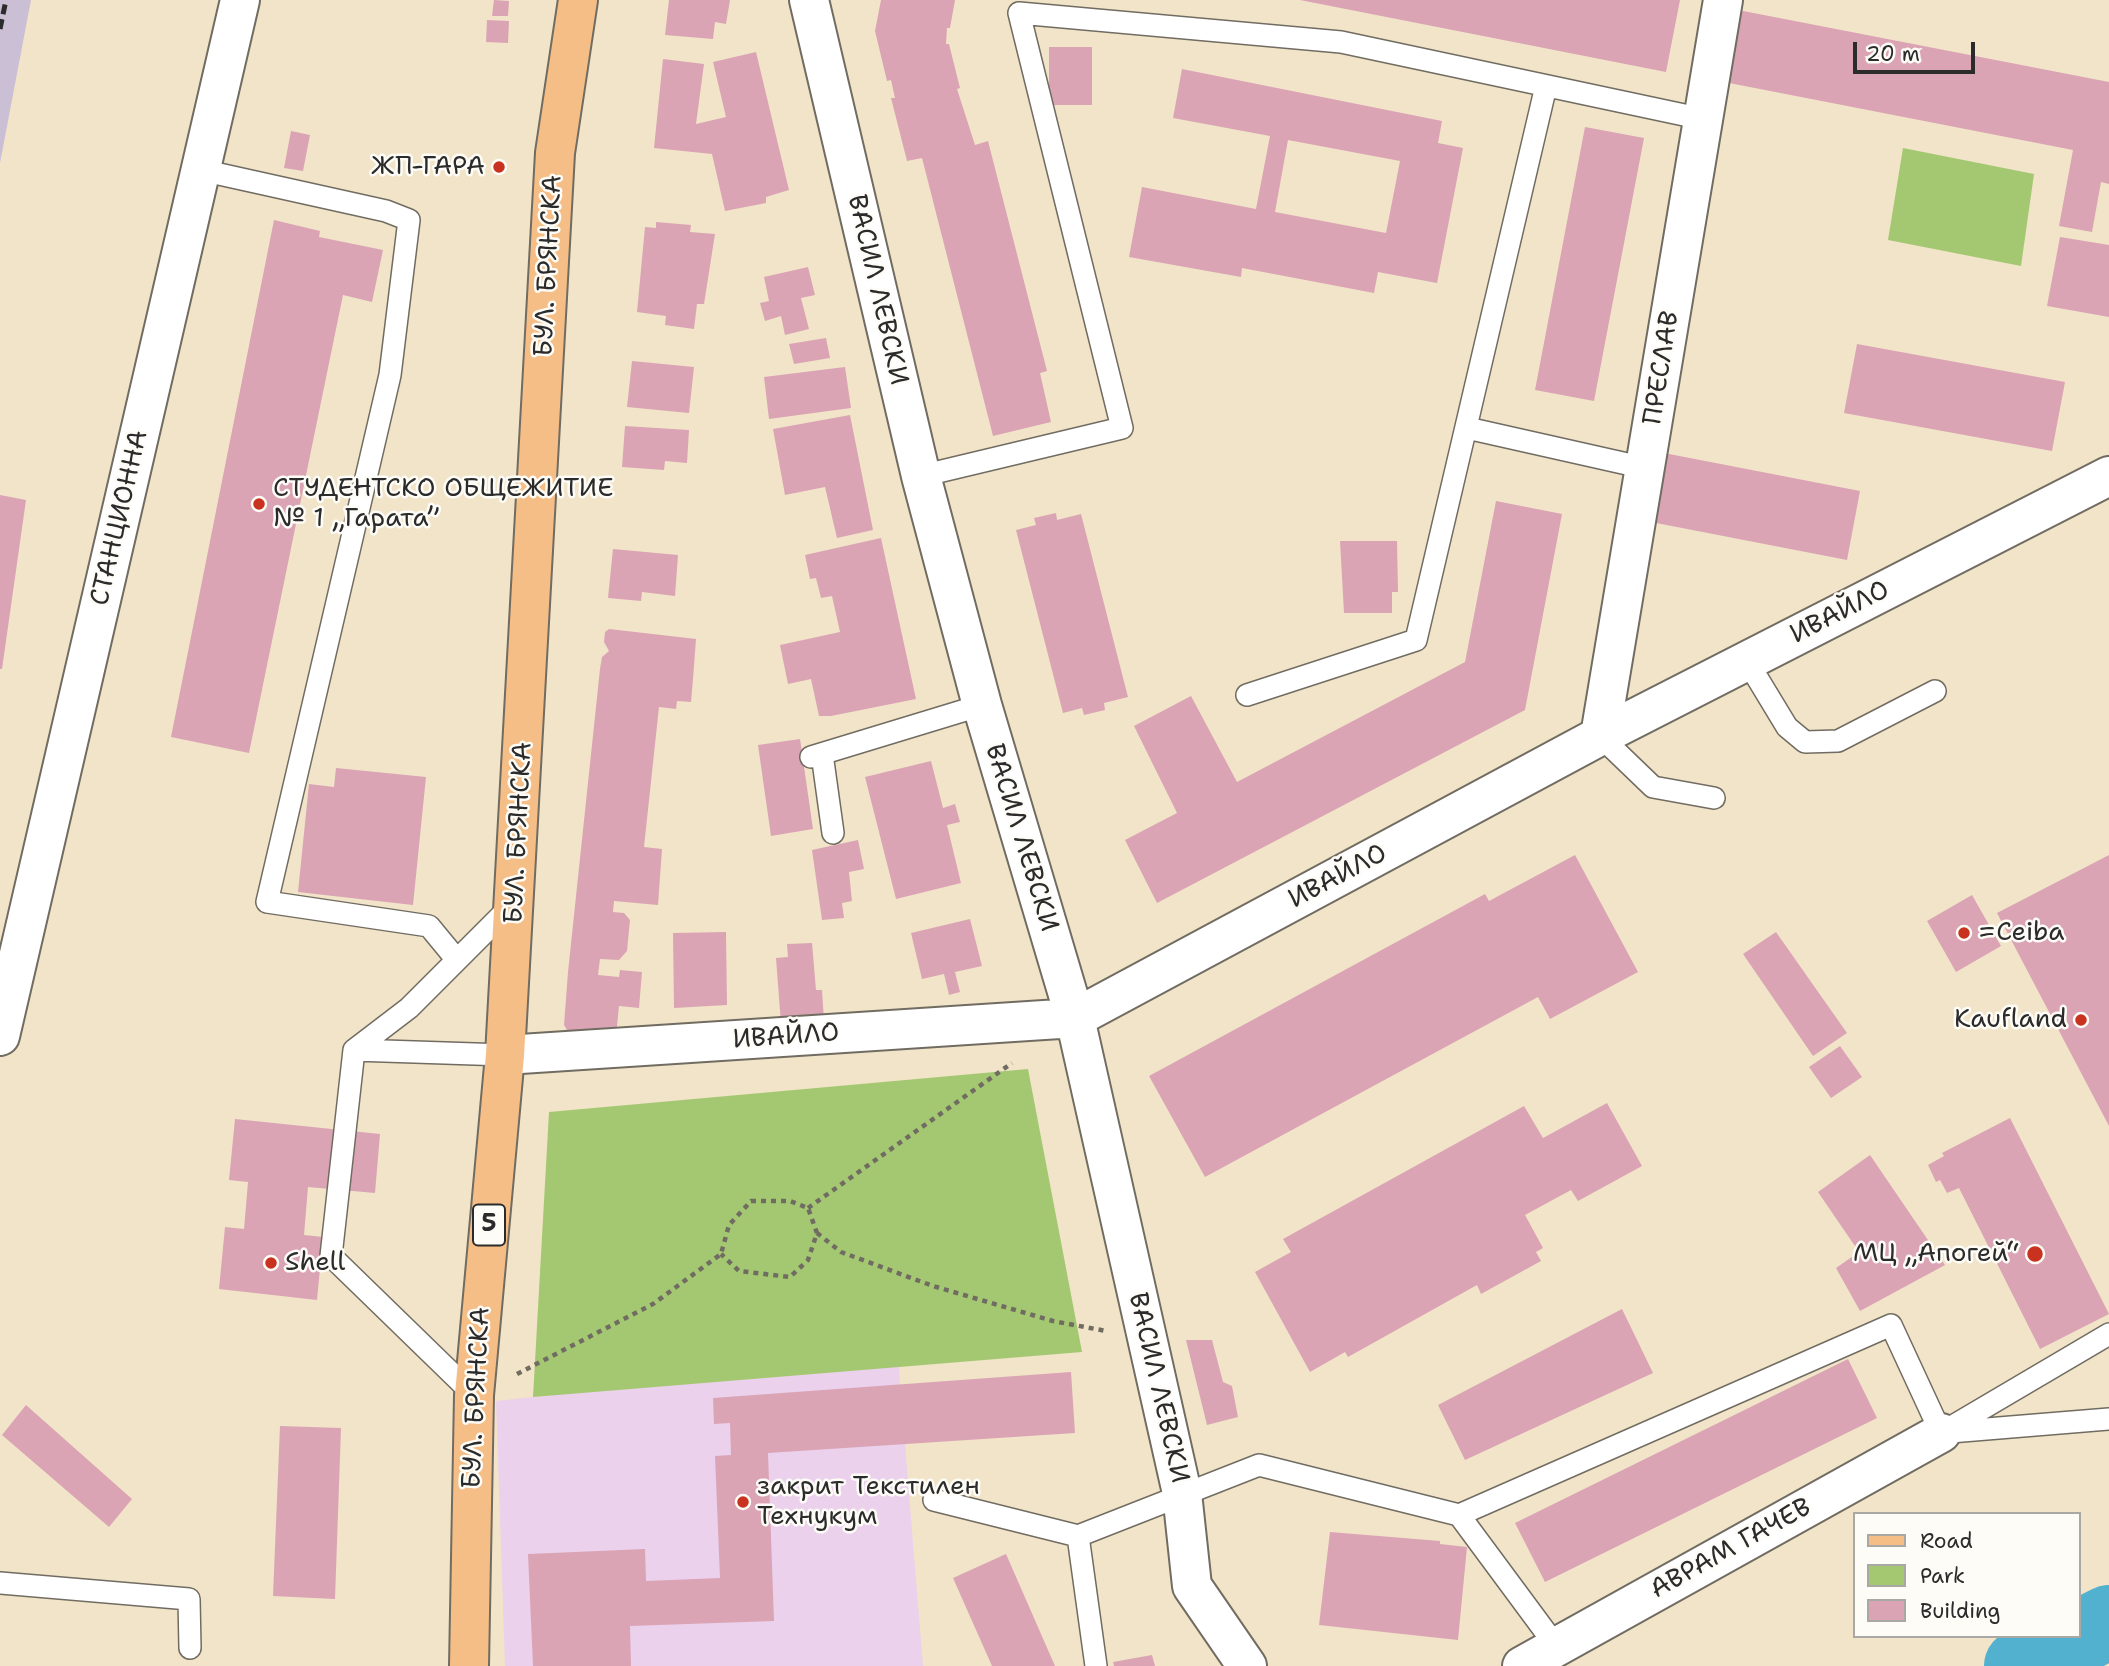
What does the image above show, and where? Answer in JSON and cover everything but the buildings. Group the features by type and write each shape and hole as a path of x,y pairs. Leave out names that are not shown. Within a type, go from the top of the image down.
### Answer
{"main road":[{"name":"БУЛ. БРЯНСКА","path":"469,1666 474,1395 505,1055 515,902 555,153 578,0"}],"street":[{"name":"СТАНЦИОННА","path":"0,1036 240,0"},
{"name":"ВАСИЛ ЛЕВСКИ","path":"808,0 921,476 982,705 1075,1018 1182,1493 1192,1586 1247,1666"},
{"name":"ПРЕСЛАВ","path":"1600,736 1723,0"},
{"name":"ИВАЙЛО","path":"505,1055 1075,1018 1600,736 2109,476"},
{"name":"АВРАМ ГАЧЕВ","path":"1522,1666 1941,1433"}],"lane":[{"path":"921,476 1122,428 1019,13 1341,42 1703,119"},
{"path":"1247,695 1416,640 1546,86"},
{"path":"201,170 386,211 410,220 390,375 267,902 429,926 457,960"},
{"path":"1467,428 1645,468"},
{"path":"1747,661 1787,727 1805,742 1838,741 1935,691"},
{"path":"832,833 816,756 982,705"},
{"path":"1600,736 1653,787 1714,798"},
{"path":"474,1395 331,1256 354,1050 410,1008 515,902"},
{"path":"354,1050 505,1055"},
{"path":"934,1500 1078,1535 1259,1465 1459,1515 1891,1325 1941,1433"},
{"path":"1941,1433 2109,1334"},
{"path":"1941,1433 2109,1419"},
{"path":"1459,1515 1556,1646"},
{"path":"1078,1535 1096,1666"},
{"path":"0,1583 189,1598 190,1648"}],"path":[{"path":"808,1208 1020,1058"},
{"path":"474,1395 653,1304 721,1254 729,1225 751,1201 790,1201 808,1208 817,1233 841,1252 946,1290 1053,1321 1111,1332 1146,1332"},
{"path":"721,1254 739,1271 790,1277 808,1260 817,1233"}],"shaded area":[{"path":"0,0 31,0 0,163"},
{"path":"898,1358 923,1666 505,1666 496,1401"}],"green space":[{"path":"1903,148 2034,174 2021,266 1888,240"},
{"path":"1028,1069 1082,1352 533,1397 549,1112"}],"waterway":[{"path":"2081,1636 2109,1622"},
{"path":"2021,1666 2077,1638"}],"railway":[{"path":"0,29 6,0"}],"place":[{"name":"ЖП-ГАРА","path":"499,167"},
{"name":"СТУДЕНТСКО ОБЩЕЖИТИЕ № 1 „Гарата”","path":"259,504"},
{"name":"=Ceiba","path":"1964,933"},
{"name":"Kaufland","path":"2081,1020"},
{"name":"МЦ „Апогей“","path":"2035,1254"},
{"name":"Shell","path":"271,1263"},
{"name":"закрит Текстилен Технукум","path":"743,1502"}]}
